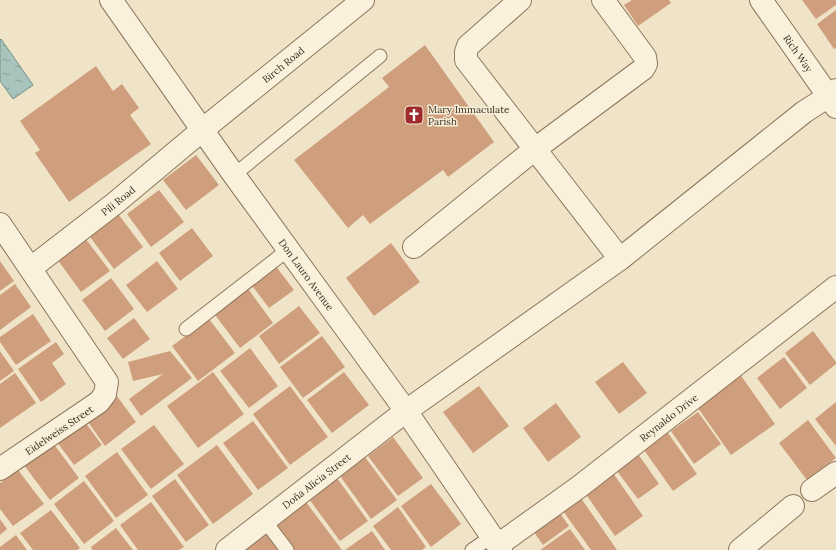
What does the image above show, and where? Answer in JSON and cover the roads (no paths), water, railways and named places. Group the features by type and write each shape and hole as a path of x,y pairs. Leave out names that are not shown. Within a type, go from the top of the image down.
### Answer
{"street":[{"name":"Don Lauro Avenue","path":"110,0 234,175 406,411 497,544"},
{"name":"Birch Road","path":"203,130 363,0"},
{"path":"520,0 468,46 466,60 620,260"},
{"path":"414,247 534,149 643,69 646,64 645,57 602,0"},
{"name":"Rich Way","path":"761,0 834,98"},
{"name":"Doña Alicia Street","path":"227,550 406,411 620,260 804,112 834,98"},
{"name":"Pili Road","path":"31,268 114,204 203,130"},
{"path":"0,224 31,268"},
{"name":"Eidelweiss Street","path":"1,467 99,402 105,394 107,382 31,268"},
{"name":"Reynaldo Drive","path":"497,544 579,487 836,287"},
{"path":"812,490 836,473"},
{"path":"740,550 793,506"}],"lane":[{"path":"234,175 380,56"},
{"path":"186,329 289,250"},
{"path":"265,521 287,550"},
{"path":"472,550 497,544"}],"water":[{"path":"1,39 33,85 13,99 0,81"}],"place":[{"name":"Mary Immaculate Parish","path":"414,115"}]}
